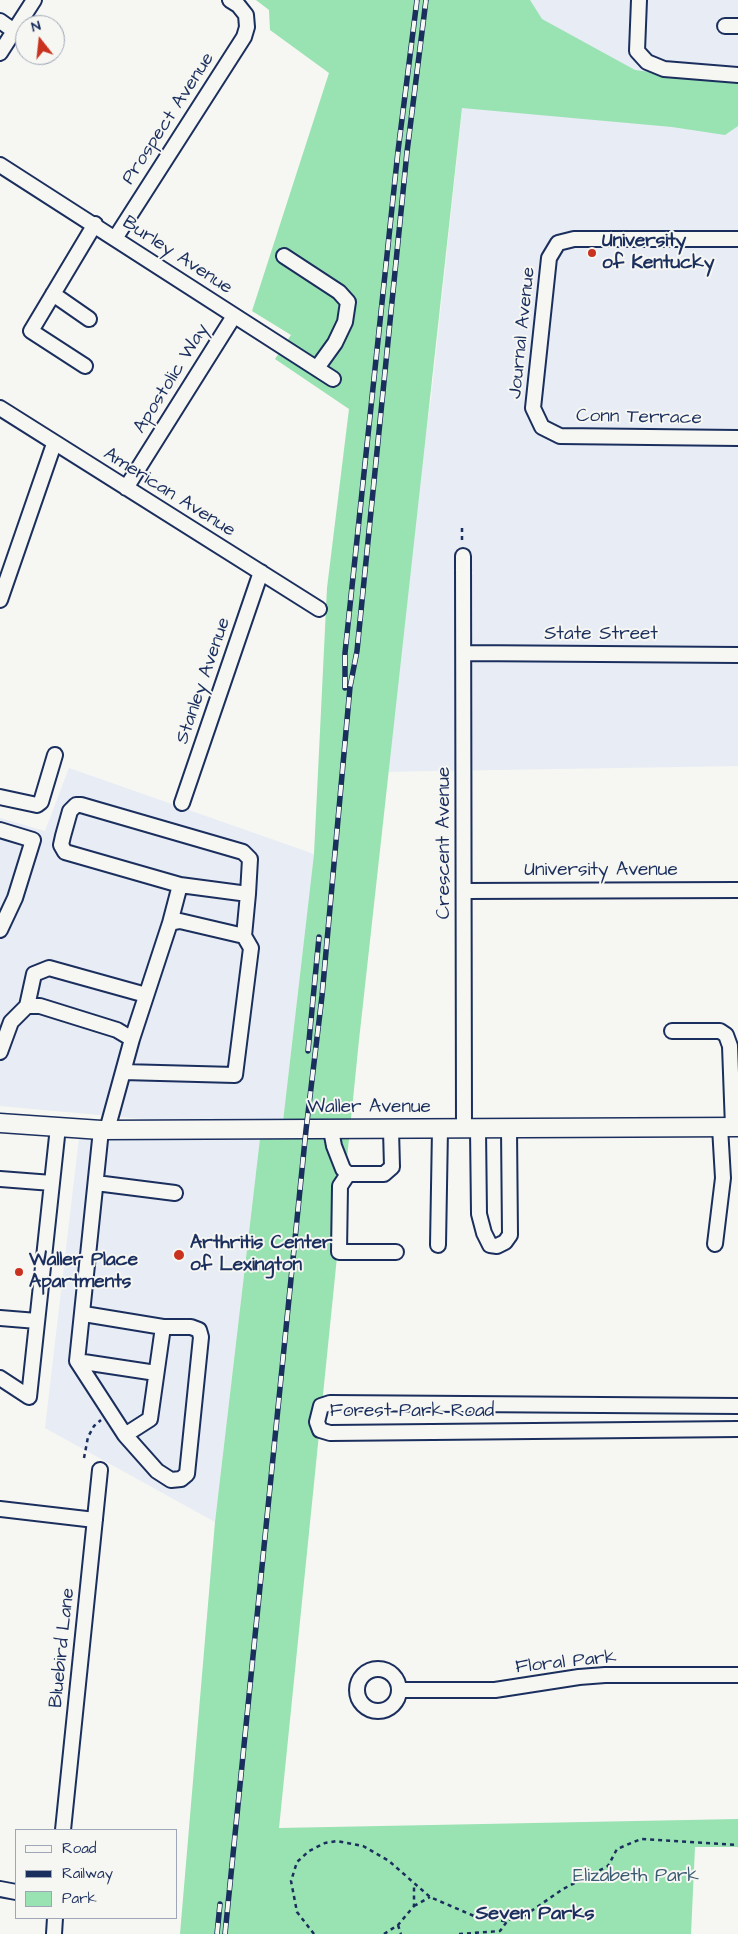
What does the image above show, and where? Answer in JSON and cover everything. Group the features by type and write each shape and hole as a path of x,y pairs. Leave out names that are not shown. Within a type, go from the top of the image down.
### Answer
{"main road":[{"name":"Waller Avenue","path":"0,1123 104,1130 730,1127"}],"street":[{"path":"0,53 34,0"},
{"name":"Prospect Avenue","path":"116,237 244,37 246,19 243,10 230,0"},
{"path":"639,0 637,50 647,62 664,69 738,75"},
{"path":"0,21 14,31"},
{"name":"Burley Avenue","path":"0,165 116,237 333,379"},
{"path":"85,366 31,331 95,224"},
{"name":"Journal Avenue","path":"542,427 533,408 549,258 558,243 574,239 738,239"},
{"path":"284,256 332,287 348,302 345,322 335,343 317,368"},
{"path":"53,294 89,319"},
{"name":"Apostolic Way","path":"126,488 234,316"},
{"name":"American Avenue","path":"0,408 54,444 319,609"},
{"name":"Conn Terrace","path":"542,427 560,436 738,438"},
{"path":"0,600 54,444"},
{"name":"Crescent Avenue","path":"463,556 464,891 471,1129 479,1214 484,1233 490,1245 497,1246 505,1242 510,1235 509,1129"},
{"name":"Stanley Avenue","path":"182,803 261,572"},
{"name":"State Street","path":"464,653 738,655"},
{"path":"0,797 37,805 41,802 55,755"},
{"path":"123,1072 235,1075 251,948 244,936 248,894 250,859 244,852 81,805 76,806 70,811 61,845 65,852 180,885 248,894"},
{"path":"0,830 33,840 15,898 0,930"},
{"path":"84,1314 163,1328 191,1327 199,1330 201,1337 187,1474 181,1479 171,1480 157,1471 125,1435 77,1361 84,1314 96,1183 104,1130 170,923 180,885"},
{"name":"University Avenue","path":"464,891 738,890"},
{"path":"170,923 180,921 244,936"},
{"path":"0,1052 11,1022 27,1006 34,974 49,968 146,995"},
{"path":"27,1006 40,1006 118,1030 132,1039"},
{"path":"672,1031 720,1032 726,1035 730,1046 730,1127 715,1244"},
{"path":"0,1378 29,1397 58,1127"},
{"path":"438,1245 440,1129"},
{"path":"331,1130 334,1146 343,1169 348,1174 384,1174 392,1167 391,1130"},
{"path":"348,1174 340,1186 339,1252 396,1252"},
{"path":"0,1179 52,1183"},
{"path":"96,1183 175,1193"},
{"path":"0,1318 37,1321"},
{"path":"125,1435 150,1418 163,1328"},
{"path":"77,1361 156,1373"},
{"name":"Forest Park Road","path":"738,1406 330,1403 321,1406 317,1422 320,1430 330,1433 738,1429"},
{"path":"578,1405 578,1430"},
{"name":"Bluebird Lane","path":"63,1829 100,1470"},
{"path":"0,1509 95,1520"},
{"name":"Floral Park","path":"399,1690 495,1690 579,1677 605,1675 738,1675"},
{"path":"0,1890 15,1892"},
{"path":"54,1934 55,1919"}],"path":[{"path":"84,1458 88,1437 94,1426"},
{"path":"314,1934 298,1912 291,1881 296,1862 309,1851 325,1843 337,1841 363,1846 389,1861 430,1897 474,1916 508,1920 524,1916 563,1889 608,1866 617,1849 641,1839 738,1845"},
{"path":"414,1883 414,1906"},
{"path":"384,1934 398,1925 414,1906 430,1897"},
{"path":"459,1934 500,1931 508,1920"},
{"path":"398,1925 401,1934"}],"shaded area":[{"name":"University of Kentucky","path":"474,0 738,0 738,766 374,772 431,399"},
{"path":"69,768 314,854 282,1130 261,1130 215,1522 45,1428 80,1129 253,1129 0,1106 0,818 45,831"}],"green space":[{"name":"Elizabeth Park","path":"256,0 530,0 542,19 635,70 738,84 738,126 725,135 672,127 462,108 359,1040 279,1828 738,1819 738,1847 695,1847 691,1934 180,1934 215,1522 261,1130 282,1130 314,854 327,588 349,409 275,359 291,335 252,311 329,73 270,30 269,10"}],"railway":[{"path":"345,688 345,653 398,151 417,0"},
{"path":"225,1934 306,1130 322,996 350,687 357,651 407,152 426,0"},
{"path":"308,1051 319,937"},
{"path":"217,1934 220,1904"}],"place":[{"name":"University of Kentucky","path":"592,253"},
{"name":"Arthritis Center of Lexington","path":"179,1255"},
{"name":"Waller Place Apartments","path":"19,1272"}],"district":[{"name":"Seven Parks","path":"535,1915"}]}
